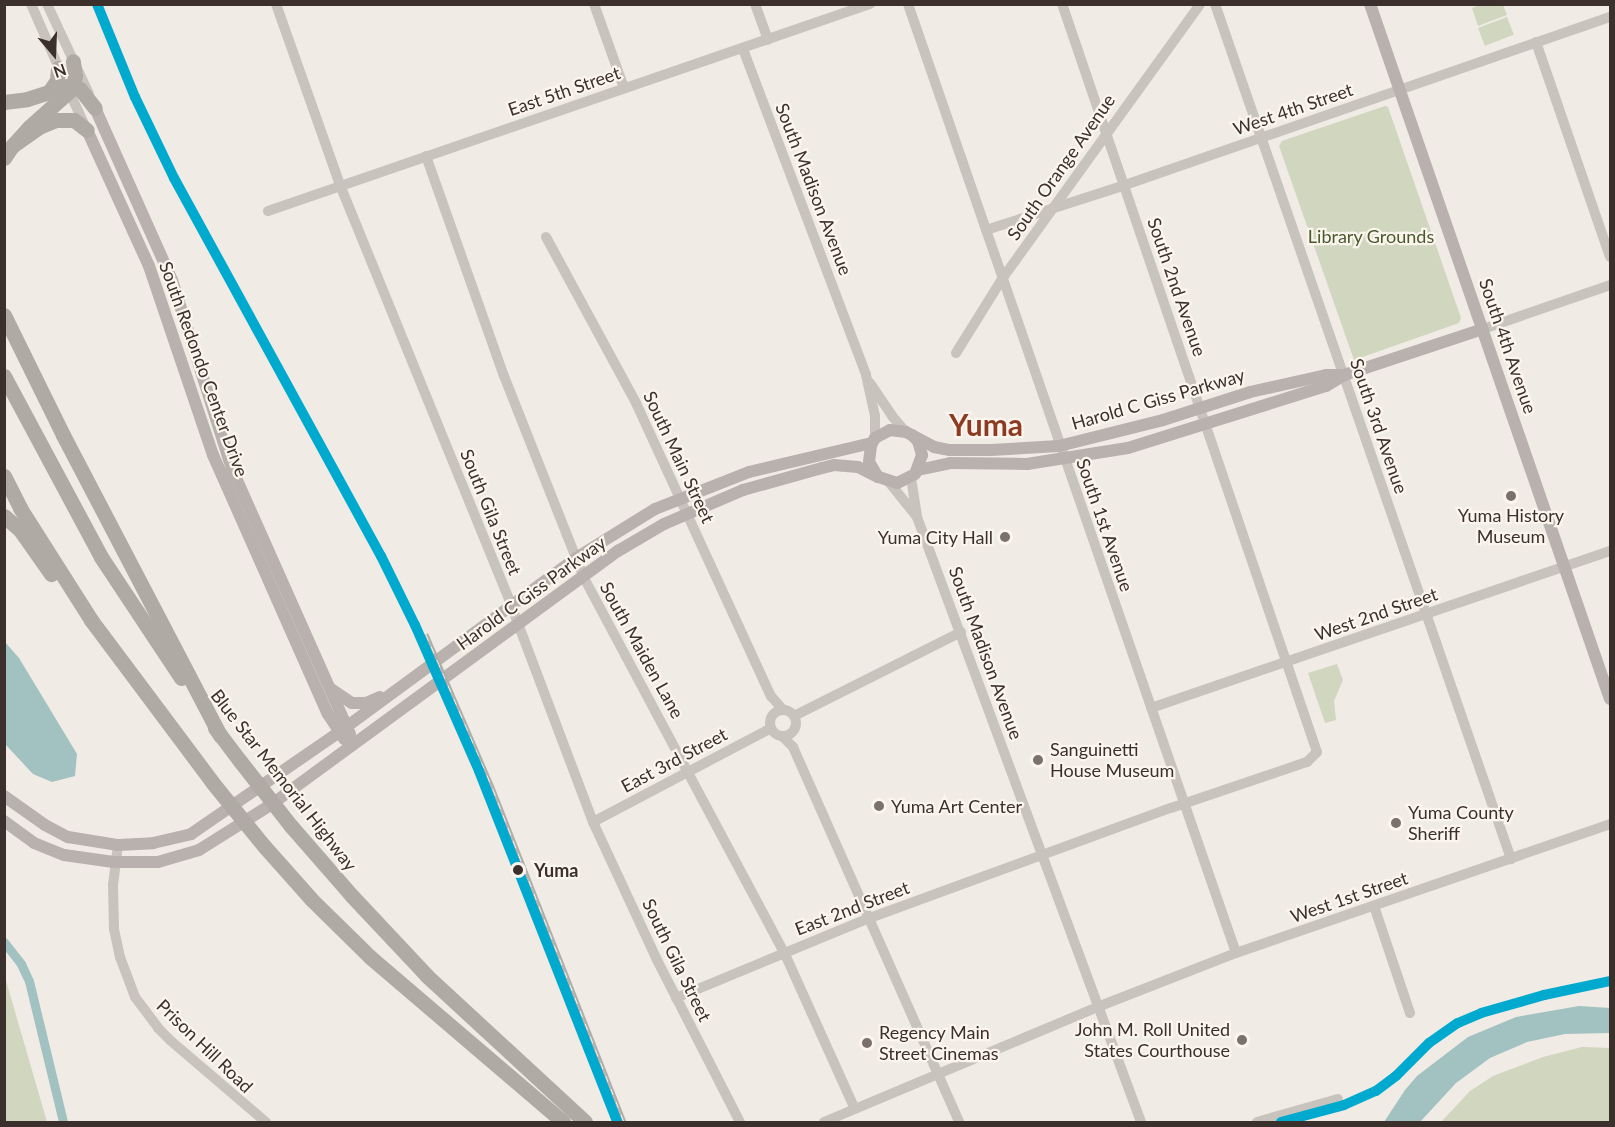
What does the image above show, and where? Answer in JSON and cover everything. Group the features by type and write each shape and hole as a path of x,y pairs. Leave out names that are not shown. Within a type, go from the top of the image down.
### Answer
{"highway":[{"path":"8,152 29,127 70,88 75,76 73,61"},
{"path":"49,92 57,80 58,68"},
{"path":"4,102 27,99 70,88 84,92 95,108"},
{"path":"8,152 41,126 63,118 74,120 87,130"},
{"path":"4,315 63,435 220,735"},
{"name":"Blue Star Memorial Highway","path":"4,376 101,557 220,735 291,826 358,904 545,1097 563,1122"},
{"name":"Blue Star Memorial Highway","path":"4,476 21,508 91,620 185,748 264,846 311,899 370,957 545,1097 585,1122"},
{"path":"4,516 20,530 142,705 185,748"}],"main road":[{"name":"South 4th Avenue","path":"1370,4 1611,699"},
{"name":"South Redondo Center Drive","path":"95,108 172,280 232,469 329,687 343,730"},
{"name":"South Redondo Center Drive","path":"87,130 149,266 213,455 328,714 356,740"},
{"name":"Harold C Giss Parkway","path":"914,474 932,465 950,463 1027,464 1128,448 1326,386 1344,375 1483,329"},
{"name":"Harold C Giss Parkway","path":"909,434 934,447 950,450 1059,446 1119,433 1250,392 1326,375 1344,375"},
{"path":"890,430 909,434 921,448 921,463 914,474 904,481 883,479 869,462 874,440 890,430"},
{"name":"Harold C Giss Parkway","path":"4,796 45,825 68,837 118,845 153,843 191,834 343,730 576,558 655,509 769,466 874,440"},
{"name":"Harold C Giss Parkway","path":"4,820 34,843 64,855 114,862 158,862 199,850 222,838 340,756 356,740 618,551 687,513 744,490 834,465 858,467 883,479"},
{"path":"329,687 340,697 359,704 398,689"},
{"path":"317,748 327,728 328,714"}],"street":[{"name":"South Redondo Center Drive","path":"31,4 87,130"},
{"name":"South Redondo Center Drive","path":"47,4 95,108"},
{"name":"South Gila Street","path":"276,4 340,185 519,624 593,822 676,998 740,1122"},
{"path":"594,4 624,88"},
{"path":"755,4 768,40"},
{"name":"East 5th Street","path":"268,211 870,4"},
{"name":"South 1st Avenue","path":"908,4 1236,953"},
{"name":"South 2nd Avenue","path":"1062,4 1317,752 1307,762 1185,804"},
{"name":"South Orange Avenue","path":"956,354 1002,279 1200,4"},
{"name":"South 3rd Avenue","path":"1215,4 1511,859"},
{"name":"West 4th Street","path":"986,230 1125,185 1611,17"},
{"path":"1536,42 1611,257"},
{"name":"South Madison Avenue","path":"742,49 866,375 875,416 874,440"},
{"name":"South Maiden Lane","path":"426,156 504,376 583,576 689,770 784,952 855,1110"},
{"name":"South Main Street","path":"546,237 636,403 771,696 783,710"},
{"path":"1483,329 1611,285"},
{"name":"South Madison Avenue","path":"866,375 892,416 909,434"},
{"name":"South Madison Avenue","path":"914,474 917,517 1100,1006 1141,1122"},
{"path":"883,479 917,517"},
{"name":"West 2nd Street","path":"1151,708 1611,551"},
{"path":"794,716 961,632"},
{"name":"South Main Street","path":"771,696 773,714"},
{"path":"794,716 783,710 773,714 770,721 771,728 793,747 867,919 959,1122"},
{"path":"793,747 794,716"},
{"name":"East 3rd Street","path":"593,822 771,728"},
{"path":"782,736 794,729"},
{"path":"1042,855 1185,804"},
{"name":"West 1st Street","path":"824,1122 1100,1006 1236,953 1611,824"},
{"name":"Prison Hill Road","path":"118,845 114,862 114,929 123,968 135,997 158,1028 171,1041 266,1122"},
{"name":"East 2nd Street","path":"676,998 867,919 1042,855"},
{"path":"1374,906 1410,1013"},
{"path":"1257,1122 1338,1099"}],"green space":[{"path":"1480,5 1503,5 1507,15 1478,26 1472,8"},
{"path":"1507,17 1514,35 1485,46 1478,28"},
{"name":"Library Grounds","path":"1385,106 1388,107 1461,318 1459,323 1354,360 1279,146 1282,141"},
{"path":"1337,664 1343,680 1334,701 1336,720 1325,723 1308,673"},
{"path":"5,977 47,1122 5,1122"},
{"path":"1582,1047 1610,1048 1610,1122 1441,1122 1470,1091 1493,1076 1543,1057"}],"water":[{"path":"5,642 19,658 77,754 75,776 52,782 33,774 5,744"},
{"path":"1579,1006 1610,1008 1610,1033 1565,1034 1527,1042 1490,1058 1456,1083 1420,1122 1384,1122 1417,1076 1468,1037 1516,1017"}],"waterway":[{"path":"4,942 21,964 29,981 63,1122"}],"railway":[{"path":"426,634 493,789 624,1122"},
{"path":"1281,1122 1344,1105 1376,1091 1396,1076 1429,1043 1458,1023 1481,1013 1544,995 1610,981"}],"transit line":[{"path":"97,4 135,97 174,178 381,556 415,625 479,771 617,1122"},
{"path":"1281,1122 1344,1105 1376,1091 1396,1076 1429,1043 1458,1023 1481,1013 1544,995 1610,981"}],"place":[{"name":"Yuma History Museum","path":"1511,496"},
{"name":"Yuma City Hall","path":"1005,537"},
{"name":"Sanguinetti House Museum","path":"1038,760"},
{"name":"Yuma Art Center","path":"879,806"},
{"name":"Yuma County Sheriff","path":"1396,823"},
{"name":"Yuma","path":"518,870"},
{"name":"John M. Roll United States Courthouse","path":"1242,1040"},
{"name":"Regency Main Street Cinemas","path":"867,1043"}],"district":[{"name":"Yuma","path":"986,424"}]}
